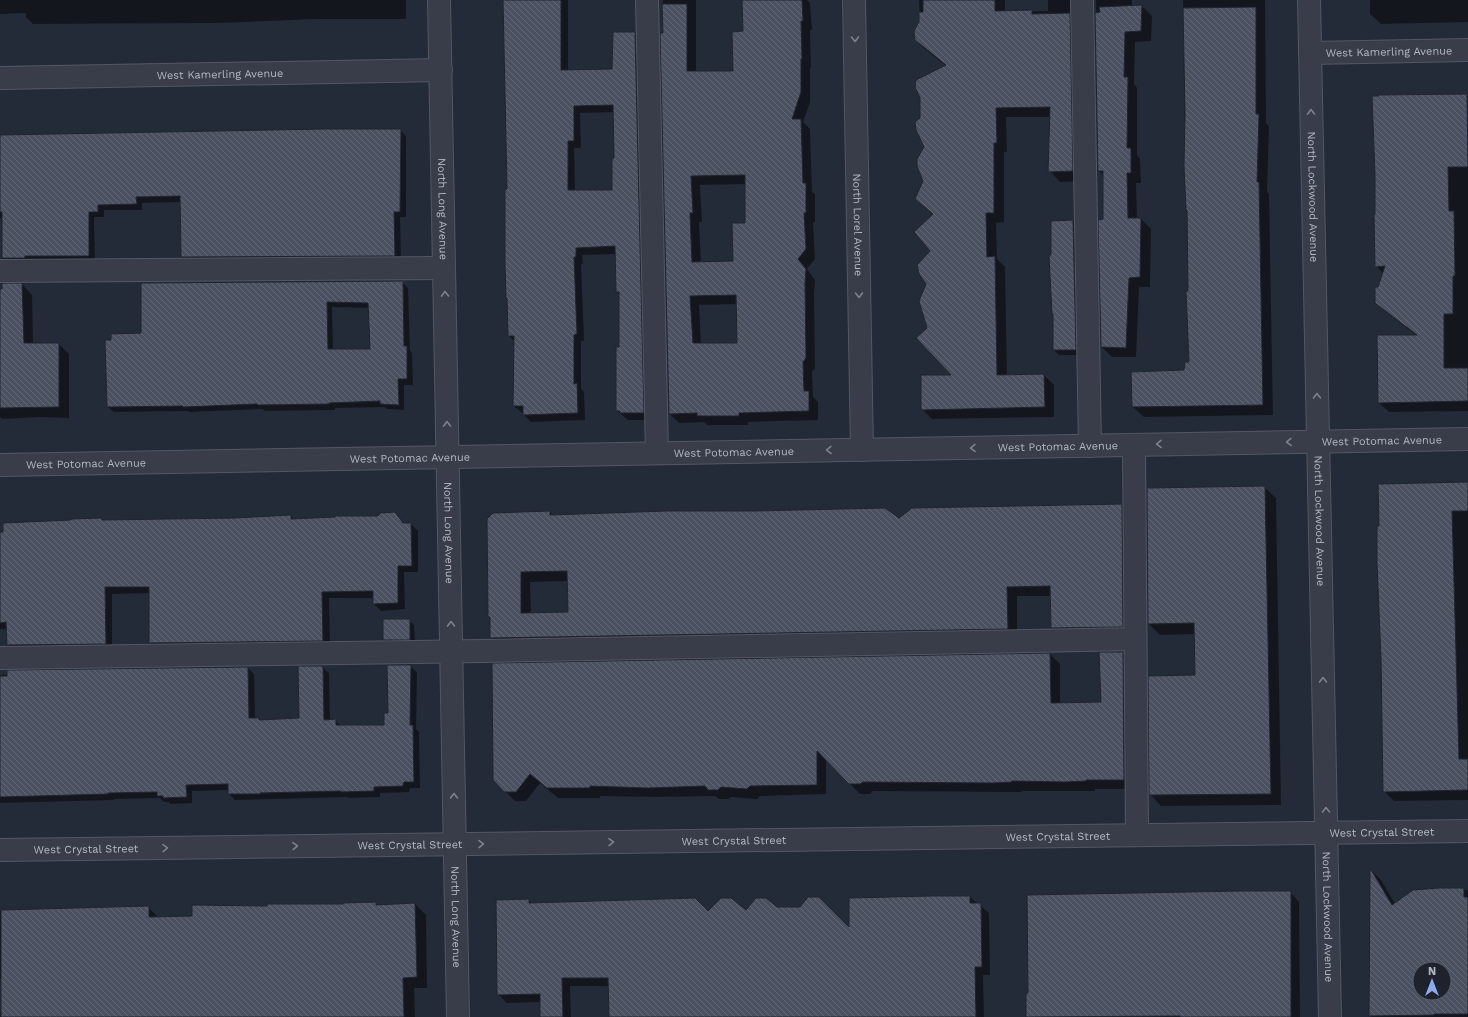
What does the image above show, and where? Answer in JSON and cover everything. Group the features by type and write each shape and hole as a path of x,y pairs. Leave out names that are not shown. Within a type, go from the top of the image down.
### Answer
{"street":[{"name":"North Long Avenue","path":"440,0 458,1017"},
{"path":"647,0 657,453"},
{"name":"North Lorel Avenue","path":"854,0 862,450"},
{"path":"1082,0 1090,446"},
{"name":"North Lockwood Avenue","path":"1309,0 1330,1017"},
{"name":"West Kamerling Avenue","path":"1310,53 1468,50"},
{"name":"West Kamerling Avenue","path":"0,78 441,70"},
{"path":"0,272 444,268"},
{"name":"West Potomac Avenue","path":"0,465 1468,439"},
{"path":"1134,445 1137,835"},
{"path":"0,658 451,652 1135,639"},
{"name":"West Crystal Street","path":"0,850 1468,831"}],"building":[{"path":"503,0 561,0 561,70 612,69 613,32 635,32 644,413 620,413 620,411 616,411 616,347 619,347 619,292 616,292 615,246 576,248 576,257 574,257 577,334 574,335 574,384 577,383 578,413 523,415 523,406 513,406 514,336 508,336 505,265 505,189 507,189","holes":["613,105 614,158 612,159 612,190 568,190 568,141 574,141 574,106"]},
{"path":"742,0 802,0 803,21 801,21 801,92 792,119 801,119 803,183 806,183 806,213 804,213 806,249 798,259 806,269 806,358 803,362 804,391 809,391 809,411 739,413 739,416 697,416 697,413 669,414 660,33 663,33 662,4 687,4 687,71 733,71 732,32 743,31","holes":["745,175 745,223 732,223 733,261 692,262 690,213 693,213 691,176","736,295 737,343 693,343 690,296"]},
{"path":"923,0 995,0 995,11 1032,10 1032,14 1070,13 1073,171 1048,172 1050,107 996,108 997,143 994,143 994,213 986,213 987,257 995,256 997,375 1044,374 1045,407 921,410 921,375 951,375 916,338 927,328 919,301 926,284 919,274 917,265 930,251 914,232 933,214 915,199 923,181 917,166 917,159 924,147 916,130 915,122 920,118 920,98 915,87 916,80 946,65 915,40 914,31 919,22 919,12 923,12"},
{"path":"1142,5 1141,31 1125,32 1124,77 1128,77 1127,148 1131,148 1131,173 1127,173 1128,218 1141,218 1140,277 1129,278 1126,348 1101,347 1098,220 1103,219 1103,171 1098,171 1095,13 1100,12 1099,7"},
{"path":"1256,7 1256,114 1259,114 1257,182 1259,182 1263,405 1132,407 1131,372 1184,370 1185,362 1189,362 1186,291 1188,291 1187,210 1184,166 1185,114 1183,8"},
{"path":"1467,94 1468,167 1448,167 1449,211 1454,211 1455,276 1453,276 1453,314 1444,314 1444,368 1468,368 1468,401 1378,403 1377,335 1417,335 1375,303 1375,287 1378,287 1385,266 1375,267 1375,175 1372,96"},
{"path":"401,129 400,212 394,212 395,256 181,257 180,196 136,197 137,204 98,205 98,212 89,212 89,256 25,256 25,258 2,258 2,212 0,212 0,135"},
{"path":"1073,220 1076,350 1053,350 1053,314 1049,255 1051,255 1051,221"},
{"path":"403,281 404,346 407,346 407,379 398,379 399,405 380,404 380,401 329,404 107,407 105,340 111,340 111,334 141,333 141,283","holes":["327,302 368,303 370,349 328,349"]},
{"path":"2,283 22,283 24,343 59,343 59,407 0,408 0,289 2,289"},
{"path":"1468,482 1468,511 1452,511 1459,759 1468,759 1468,790 1383,792 1381,659 1377,563 1377,526 1379,526 1378,484"},
{"path":"1265,486 1271,794 1149,795 1148,676 1195,675 1194,623 1148,624 1147,488"},
{"path":"1122,504 1123,627 1051,628 1050,586 1007,587 1008,629 490,638 490,617 488,617 487,519 493,513 550,511 550,515 666,511 755,511 885,508 899,518 912,508","holes":["567,571 568,612 521,613 521,572"]},
{"path":"395,512 403,523 411,523 412,566 398,566 398,603 373,604 373,591 322,592 323,641 149,643 149,587 105,587 106,644 7,645 6,622 0,623 0,532 3,532 3,523 102,518 102,520 235,518 291,515 291,519 335,516 378,516 380,513"},
{"path":"383,619 410,619 410,640 383,640"},
{"path":"1099,652 1123,652 1124,780 1086,780 1065,782 1012,781 993,783 863,782 860,784 849,784 817,751 817,785 750,786 747,789 721,787 718,790 708,790 705,786 648,788 590,786 590,788 547,788 530,774 516,792 504,792 493,780 492,663 1050,653 1051,703 1101,702"},
{"path":"387,665 411,665 410,725 413,725 414,782 404,782 403,786 374,787 374,791 228,794 228,784 186,785 187,797 163,798 163,796 157,796 157,792 0,797 0,676 7,676 7,670 248,667 249,718 259,718 259,720 299,718 298,666 323,666 324,720 336,719 336,725 384,725 384,713 388,713"},
{"path":"1370,868 1392,905 1413,890 1464,888 1464,897 1468,897 1468,1014 1369,1016"},
{"path":"1291,891 1291,1017 1026,1017 1026,993 1028,993 1027,895"},
{"path":"970,896 970,903 981,903 982,967 975,967 976,1017 609,1017 608,978 562,978 563,1017 540,1017 540,994 497,995 496,900 529,899 529,903 695,898 708,911 721,898 731,898 746,910 756,898 766,898 777,907 800,907 808,897 819,897 849,927 849,898"},
{"path":"376,902 376,905 415,903 417,977 403,978 404,1017 1,1017 1,910 149,906 149,917 192,916 192,905 267,906 267,904 343,904"}]}
